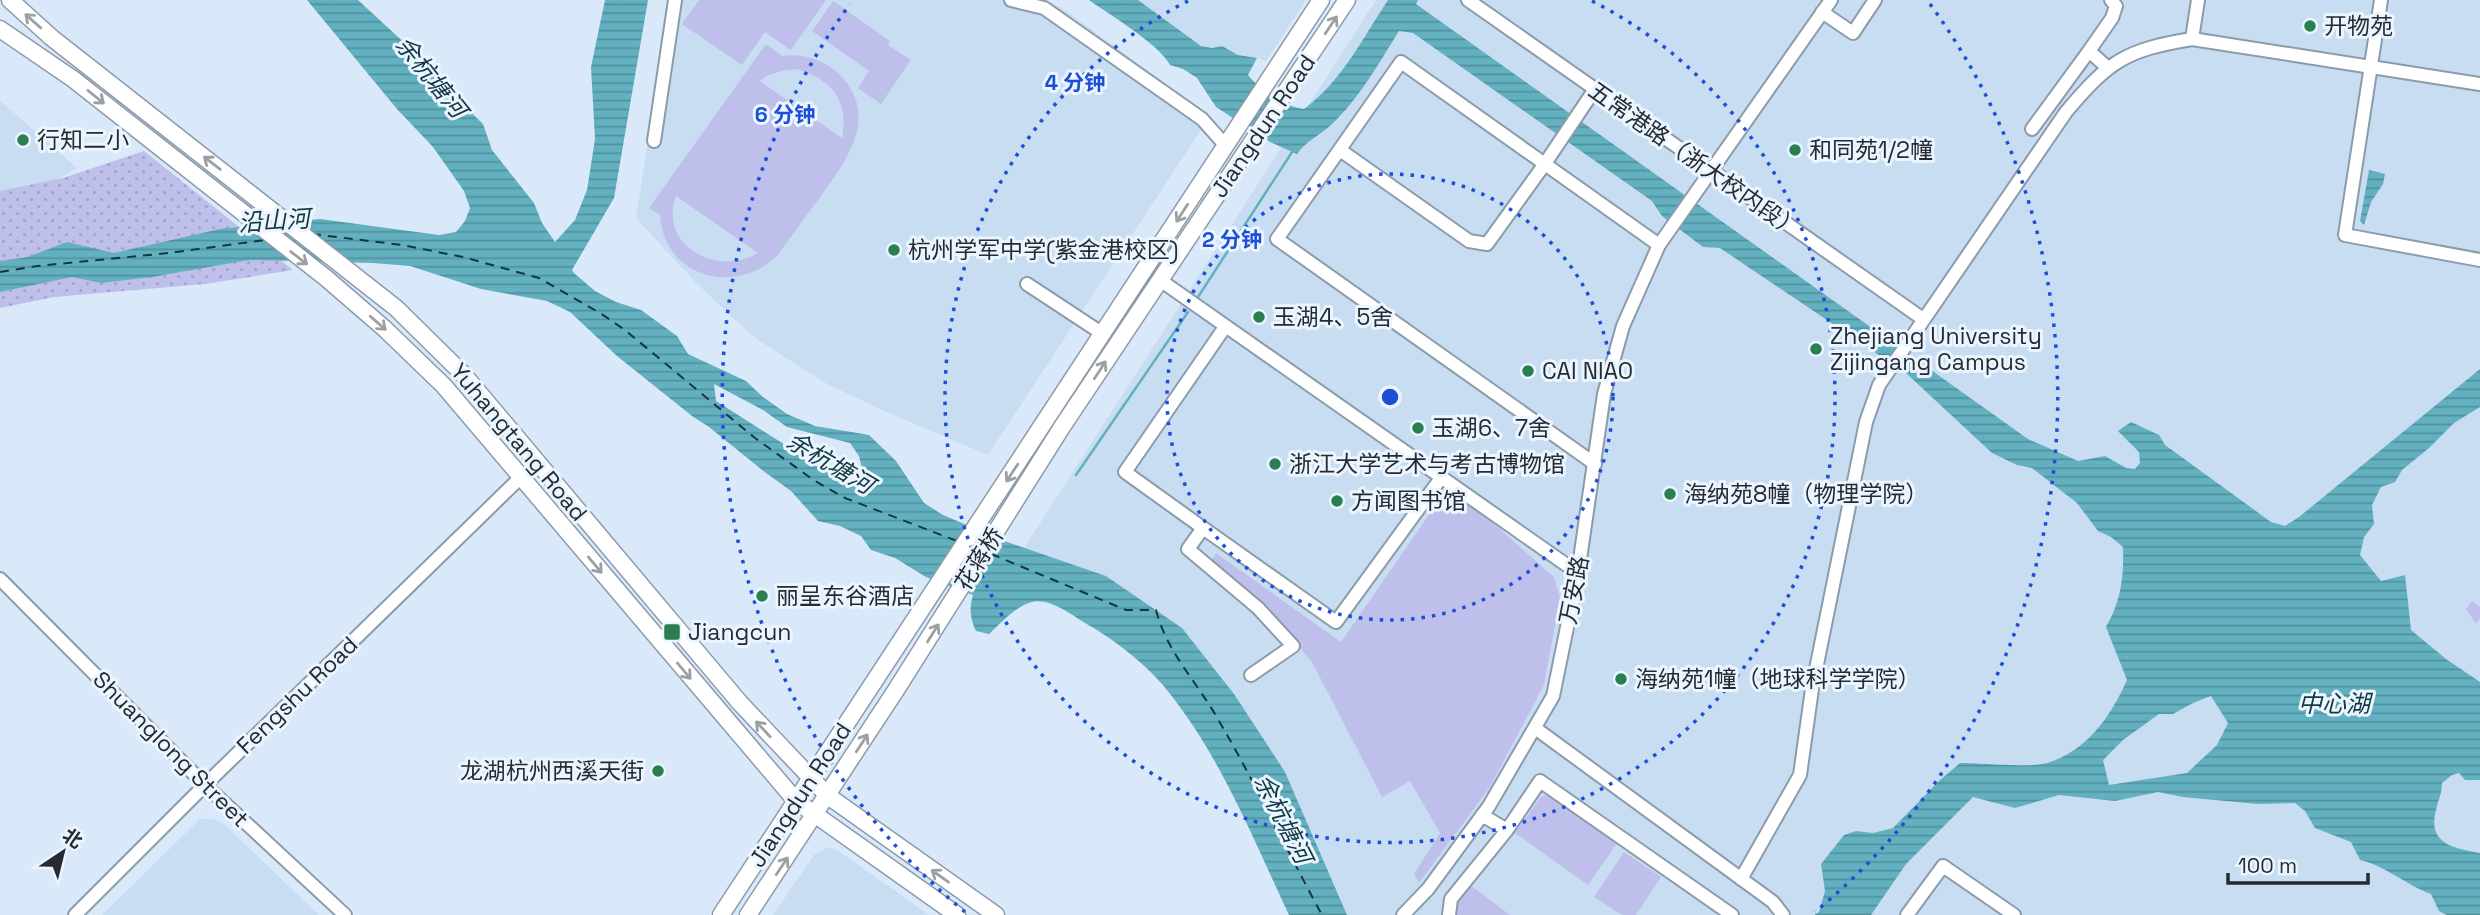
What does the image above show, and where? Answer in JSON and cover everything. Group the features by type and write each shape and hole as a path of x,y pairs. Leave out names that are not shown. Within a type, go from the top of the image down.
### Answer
{"main road":[{"name":"Yuhangtang Road","path":"10,0 51,38 396,308 464,375 715,674 810,779 828,796 996,915"},
{"name":"Jiangdun Road","path":"1049,416 1321,0"},
{"name":"Jiangdun Road","path":"1062,427 1347,0"},
{"name":"Yuhangtang Road","path":"0,29 73,79 326,278 385,329 444,386 796,801 957,915"},
{"name":"花蒋桥","path":"879,676 1049,416"},
{"name":"花蒋桥","path":"896,690 1062,427"},
{"name":"Jiangdun Road","path":"720,915 879,676"},
{"name":"Jiangdun Road","path":"748,915 896,690"}],"street":[{"path":"654,141 675,0"},
{"path":"1011,0 1044,8 1202,119 1229,141"},
{"name":"五常港路（浙大校内段）","path":"1468,0 1923,319"},
{"name":"万安路","path":"1403,915 1428,889 1482,815 1553,696 1578,573 1604,394 1623,326 1660,246 1831,0"},
{"path":"1822,12 1853,33 1875,0"},
{"path":"2032,129 2112,18 2116,6 2111,0"},
{"path":"2192,39 2198,0"},
{"path":"2381,0 2346,235 2480,260"},
{"path":"1741,879 1800,775 1812,689 1866,422 1884,374 2066,112 2108,68 2146,47 2192,39 2480,84"},
{"path":"2089,51 2108,68"},
{"path":"1595,464 1277,239 1401,62 1660,246"},
{"path":"1340,150 1469,241 1487,243 1595,89"},
{"path":"1160,280 1578,573"},
{"path":"1027,284 1103,334"},
{"path":"1225,327 1125,472 1336,622 1441,478"},
{"name":"Fengshu Road","path":"75,915 522,477"},
{"path":"1203,528 1188,549 1258,608 1293,646 1251,675"},
{"name":"Shuanglong Street","path":"0,579 205,785 345,915"},
{"path":"1535,728 1773,902 1783,915"},
{"path":"1449,915 1451,899 1507,830 1540,781 1732,915"},
{"path":"1482,815 1507,830"},
{"path":"1908,915 1943,866 2014,915"}],"shaded area":[{"name":"杭州学军中学(紫金港校区)","path":"670,0 1046,0 1062,8 1210,116 988,455 827,384 755,338 696,283 636,218"},
{"path":"699,0 826,0 791,50 765,32 742,65 682,24"},
{"path":"1138,0 1306,0 1266,61 1257,58 1237,66 1201,46"},
{"name":"Zhejiang University Zijingang Campus","path":"1376,0 2480,0 2480,915 1347,915 1285,772 1106,576 1024,548"},
{"path":"833,1 890,41 888,45 911,60 881,104 858,88 869,71 812,31"},
{"path":"766,44 782,56 806,57 821,62 841,76 853,92 858,108 858,124 847,156 777,256 760,268 742,275 723,277 704,274 688,266 674,254 664,236 660,215 649,208","holes":["796,69 819,79 835,93 843,113 842,138 760,81 772,74","676,196 758,253 742,260 725,262 709,259 695,252 683,242 675,229 673,214"]},
{"name":"行知二小","path":"0,101 77,168 43,188 0,194"},
{"path":"144,151 293,270 205,284 54,297 0,308 0,191 63,178"},
{"path":"1446,490 1486,517 1554,577 1560,598 1544,685 1490,787 1419,883 1414,874 1440,833 1410,781 1382,797 1312,662 1259,600 1211,562 1216,553 1341,642"},
{"path":"2472,601 2480,607 2480,618 2476,624 2466,609"},
{"path":"1546,795 1557,798 1618,842 1588,885 1515,833 1541,797"},
{"path":"200,819 213,819 224,824 319,915 102,915"},
{"path":"826,848 836,849 929,915 773,915 814,855"},
{"path":"1624,852 1661,877 1636,915 1622,915 1594,897"},
{"path":"1469,884 1510,915 1453,915 1455,904"}],"water":[{"name":"余杭塘河","path":"307,0 358,0 424,61 451,93 483,124 492,150 534,203 542,223 555,242 575,220 587,190 595,139 591,67 605,0 648,0 614,198 572,270 574,273 595,291 616,302 641,310 677,336 688,354 746,381 787,414 815,426 869,435 896,461 924,503 943,515 1007,542 1106,576 1182,628 1234,694 1285,772 1347,915 1289,915 1210,753 1168,691 1147,668 1123,648 1066,611 1039,601 1020,607 989,634 976,631 971,613 973,595 926,577 895,558 871,550 861,536 840,526 818,521 791,491 617,356 570,312 547,301 481,289 410,266 249,260 101,283 72,277 0,292 0,261 28,257 67,242 114,253 220,229 320,219 439,235 456,232 465,221 470,208 464,191 433,147 397,109","holes":["714,384 763,410 787,427 850,443 859,456 863,472 850,482 803,459 716,401"]},
{"name":"中心湖","path":"1089,0 1138,0 1201,46 1222,46 1238,55 1257,58 1248,75 1253,81 1281,101 1304,109 1340,73 1388,0 1418,0 1416,4 2028,439 2078,461 2105,456 2126,468 2135,469 2140,463 2139,452 2118,431 2131,422 2159,435 2165,445 2271,522 2285,526 2480,369 2480,407 2454,423 2402,470 2395,482 2381,487 2372,505 2374,524 2364,537 2360,555 2381,581 2405,575 2411,630 2480,682 2480,780 2465,780 2459,773 2442,783 2434,821 2435,830 2445,842 2480,853 2480,915 2447,915 2439,911 2431,894 2360,860 2351,842 2315,828 2305,811 2295,803 2258,804 2158,792 2115,801 2059,795 2015,808 1973,797 1906,864 1871,915 1814,915 1819,912 1825,891 1821,864 1844,835 1856,831 1873,833 1893,828 1960,763 2047,763 2074,750 2096,730 2127,680 2106,627 2120,588 2123,547 2098,531 2077,503 2032,468 2017,465 1992,453 1907,374 1720,248 1703,247 1662,216 1652,201 1413,33 1399,31 1351,104 1297,154 1270,142 1216,107 1197,78 1170,65 1145,39","holes":["2211,696 2228,723 2217,745 2187,773 2109,785 2103,760 2123,740 2159,714 2173,714"]},
{"path":"2369,170 2385,174 2383,184 2371,202 2364,225 2360,221"}],"waterway":[{"path":"1198,297 1294,149"},
{"path":"1076,475 1188,312"}],"ferry route":[{"path":"312,234 402,245 463,257 539,278 625,330 755,438 815,481 845,498 957,541"},
{"path":"0,272 265,240"},
{"path":"991,554 1126,610 1156,610 1168,640 1233,745 1322,915"}],"place":[{"name":"开物苑","path":"2310,26"},
{"name":"行知二小","path":"23,140"},
{"name":"和同苑1/2幢","path":"1795,150"},
{"name":"杭州学军中学(紫金港校区)","path":"894,250"},
{"name":"玉湖4、5舍","path":"1259,317"},
{"name":"Zhejiang University Zijingang Campus","path":"1816,349"},
{"name":"CAI NIAO","path":"1528,371"},
{"name":"玉湖6、7舍","path":"1418,428"},
{"name":"浙江大学艺术与考古博物馆","path":"1275,464"},
{"name":"海纳苑8幢（物理学院）","path":"1670,494"},
{"name":"方闻图书馆","path":"1337,501"},
{"name":"丽呈东谷酒店","path":"762,596"},
{"name":"Jiangcun","path":"672,632"},
{"name":"海纳苑1幢（地球科学学院）","path":"1621,679"},
{"name":"龙湖杭州西溪天街","path":"658,771"}],"water label":[{"name":"沿山河","path":"274,221"}]}
